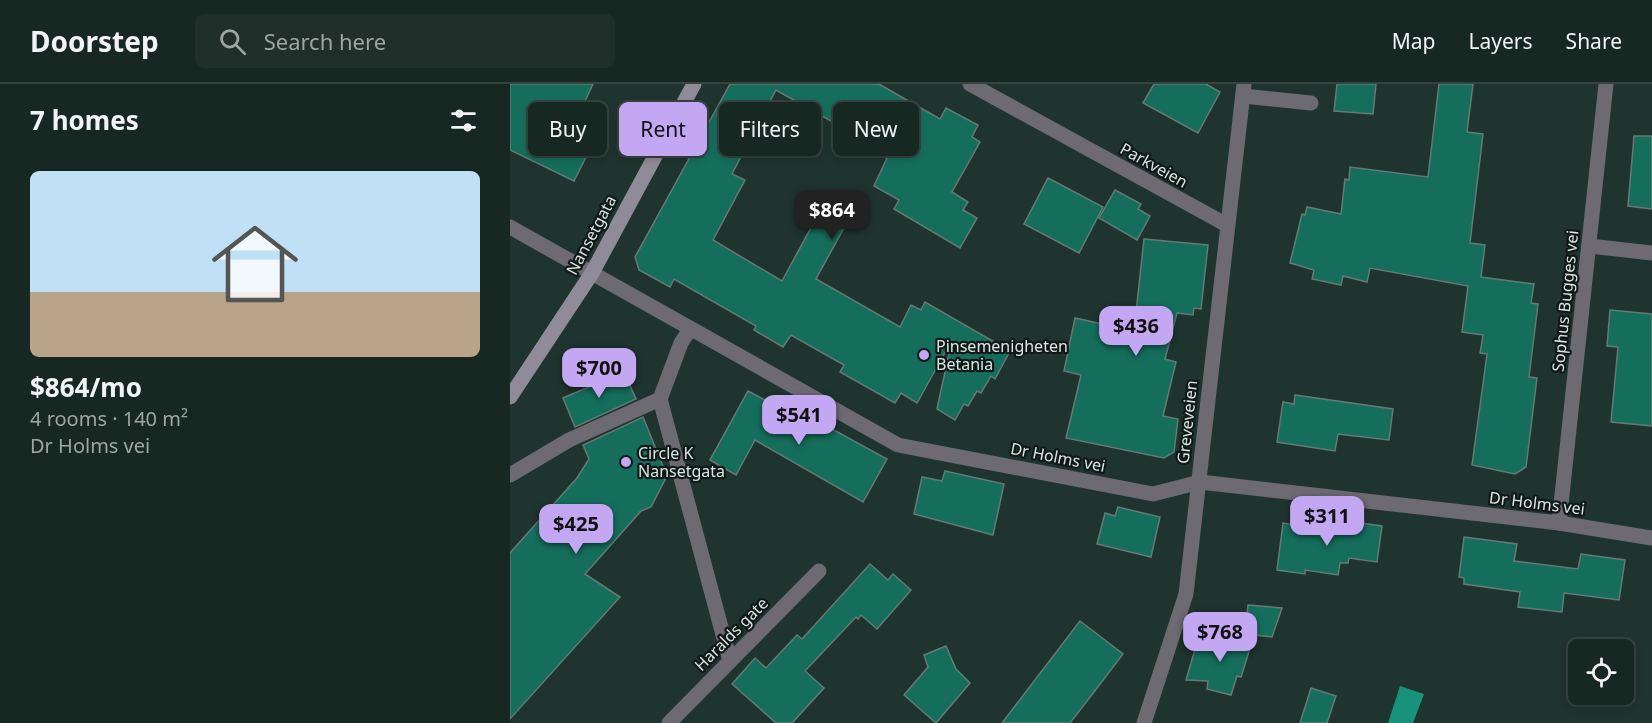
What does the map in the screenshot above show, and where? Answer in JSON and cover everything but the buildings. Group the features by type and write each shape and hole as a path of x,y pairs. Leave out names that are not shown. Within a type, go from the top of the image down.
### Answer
{"main road":[{"name":"Nansetgata","path":"510,397 592,273 694,84"}],"street":[{"name":"Parkveien","path":"970,84 1227,225"},
{"name":"Sophus Bugges vei","path":"1559,523 1606,84"},
{"name":"Greveveien","path":"1144,723 1186,594 1244,90"},
{"path":"1244,90 1311,103"},
{"name":"Dr Holms vei","path":"510,227 898,445 1153,494 1200,482 1559,523 1652,538"},
{"path":"1589,246 1652,253"},
{"path":"690,328 681,343 660,399 730,661"},
{"path":"510,475 569,440 660,399"},
{"name":"Haralds gate","path":"669,723 819,571"}],"shaded area":[{"path":"1400,686 1424,694 1413,723 1388,723"}],"place":[{"name":"Pinsemenigheten Betania","path":"924,355"},
{"name":"Circle K Nansetgata","path":"626,462"}]}
